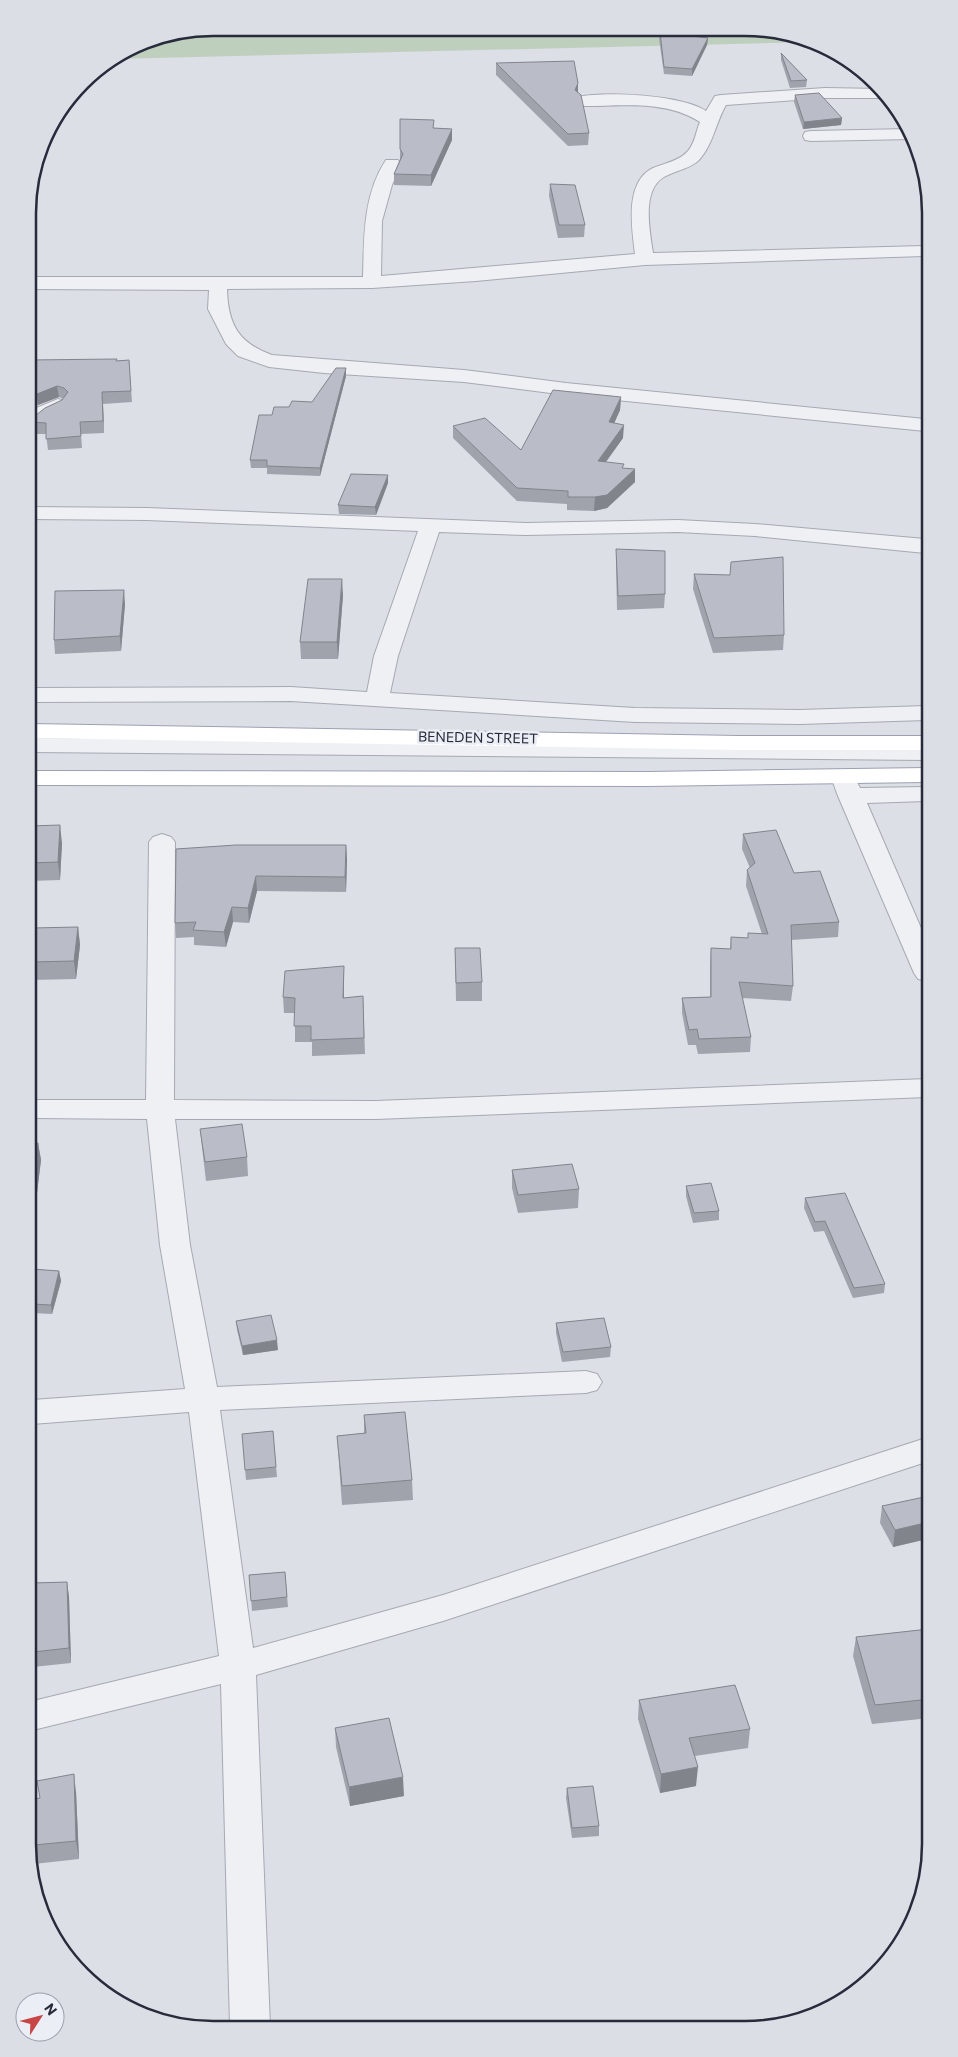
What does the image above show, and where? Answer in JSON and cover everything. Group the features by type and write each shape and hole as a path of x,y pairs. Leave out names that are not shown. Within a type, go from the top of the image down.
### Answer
{"main road":[{"name":"BENEDEN STREET","path":"36,731 728,742 922,743"},
{"path":"36,778 648,779 846,787 922,776"}],"street":[{"path":"645,259 640,209 650,180 658,173 682,164 693,156 701,146 709,121 721,100 825,93 875,94"},
{"path":"584,101 671,104 692,110 709,121"},
{"path":"811,136 903,134"},
{"path":"372,282 373,221 383,184 392,164"},
{"path":"36,283 218,284 372,282 476,275 645,259 920,251"},
{"path":"218,284 218,309 233,340 245,352 268,361 324,367 464,376 566,389 922,425"},
{"path":"36,416 58,405"},
{"path":"36,513 147,514 526,529 678,526 755,530 922,546"},
{"path":"377,700 386,656 430,526"},
{"path":"36,695 142,693 281,694 635,715 800,717 922,713"},
{"path":"36,745 922,753"},
{"path":"36,762 922,764"},
{"path":"922,794 846,787 922,962"},
{"path":"162,842 160,1108 175,1245 203,1399 238,1666 250,2021"},
{"path":"36,1109 376,1110 922,1088"},
{"path":"36,1412 203,1399 586,1382"},
{"path":"36,1715 238,1666 443,1608 922,1452"}],"green space":[{"path":"745,36 792,42 128,59 168,42 202,37"}],"building":[{"path":"660,36 708,38 692,69 664,67"},
{"path":"781,53 807,80 791,81"},
{"path":"574,61 578,83 575,90 581,95 589,133 568,134 496,63"},
{"path":"819,93 842,118 804,122 795,95"},
{"path":"400,119 434,120 433,128 452,129 431,175 394,174 403,154 400,149"},
{"path":"550,184 575,185 585,225 559,225"},
{"path":"36,360 129,360 131,391 102,392 103,421 80,422 81,436 46,439 46,423 36,422 36,415 45,408 62,400 68,392 64,388 57,386 36,394"},
{"path":"336,368 346,368 320,468 267,466 267,460 250,460 259,415 272,415 274,407 289,407 292,401 312,402"},
{"path":"553,390 621,397 609,422 624,425 598,461 624,464 622,468 635,469 607,495 568,497 568,491 517,488 453,426 485,418 521,450"},
{"path":"351,474 388,475 375,507 338,505"},
{"path":"616,549 665,551 665,594 618,596"},
{"path":"783,557 784,635 714,638 694,574 730,575 731,562"},
{"path":"308,579 342,579 337,642 300,642"},
{"path":"124,590 120,636 54,640 55,591"},
{"path":"60,825 58,862 36,863 36,826"},
{"path":"776,830 794,873 820,871 839,922 791,925 793,986 739,982 751,1037 699,1039 697,1029 689,1030 682,998 711,997 711,948 731,949 731,937 748,938 748,933 768,934 747,870 755,863 743,834"},
{"path":"236,845 346,845 345,877 256,876 248,908 232,907 224,932 193,930 196,922 175,923 176,849"},
{"path":"78,927 74,961 36,962 36,928"},
{"path":"455,948 480,948 482,982 456,983"},
{"path":"344,966 343,998 363,996 364,1038 311,1040 311,1026 294,1026 295,998 283,997 285,971"},
{"path":"242,1124 247,1157 205,1162 200,1129"},
{"path":"36,1143 38,1143 36,1163"},
{"path":"572,1164 579,1189 518,1195 512,1170"},
{"path":"711,1183 719,1211 694,1213 686,1186"},
{"path":"845,1193 885,1284 854,1288 825,1221 815,1222 805,1198"},
{"path":"36,1269 59,1271 51,1305 36,1304"},
{"path":"271,1315 277,1340 242,1346 236,1321"},
{"path":"604,1318 611,1347 563,1352 556,1323"},
{"path":"405,1412 412,1480 342,1486 337,1436 366,1433 364,1415"},
{"path":"273,1431 276,1467 245,1470 242,1434"},
{"path":"922,1497 922,1524 895,1530 882,1506"},
{"path":"285,1572 287,1597 251,1601 249,1575"},
{"path":"67,1582 69,1648 36,1652 36,1583"},
{"path":"922,1630 922,1700 875,1705 856,1637"},
{"path":"735,1685 750,1729 689,1738 698,1767 661,1774 639,1700"},
{"path":"389,1718 403,1777 349,1787 335,1728"},
{"path":"74,1774 76,1841 36,1845 36,1799 40,1798 37,1781"},
{"path":"593,1786 599,1826 572,1828 567,1788"}]}
